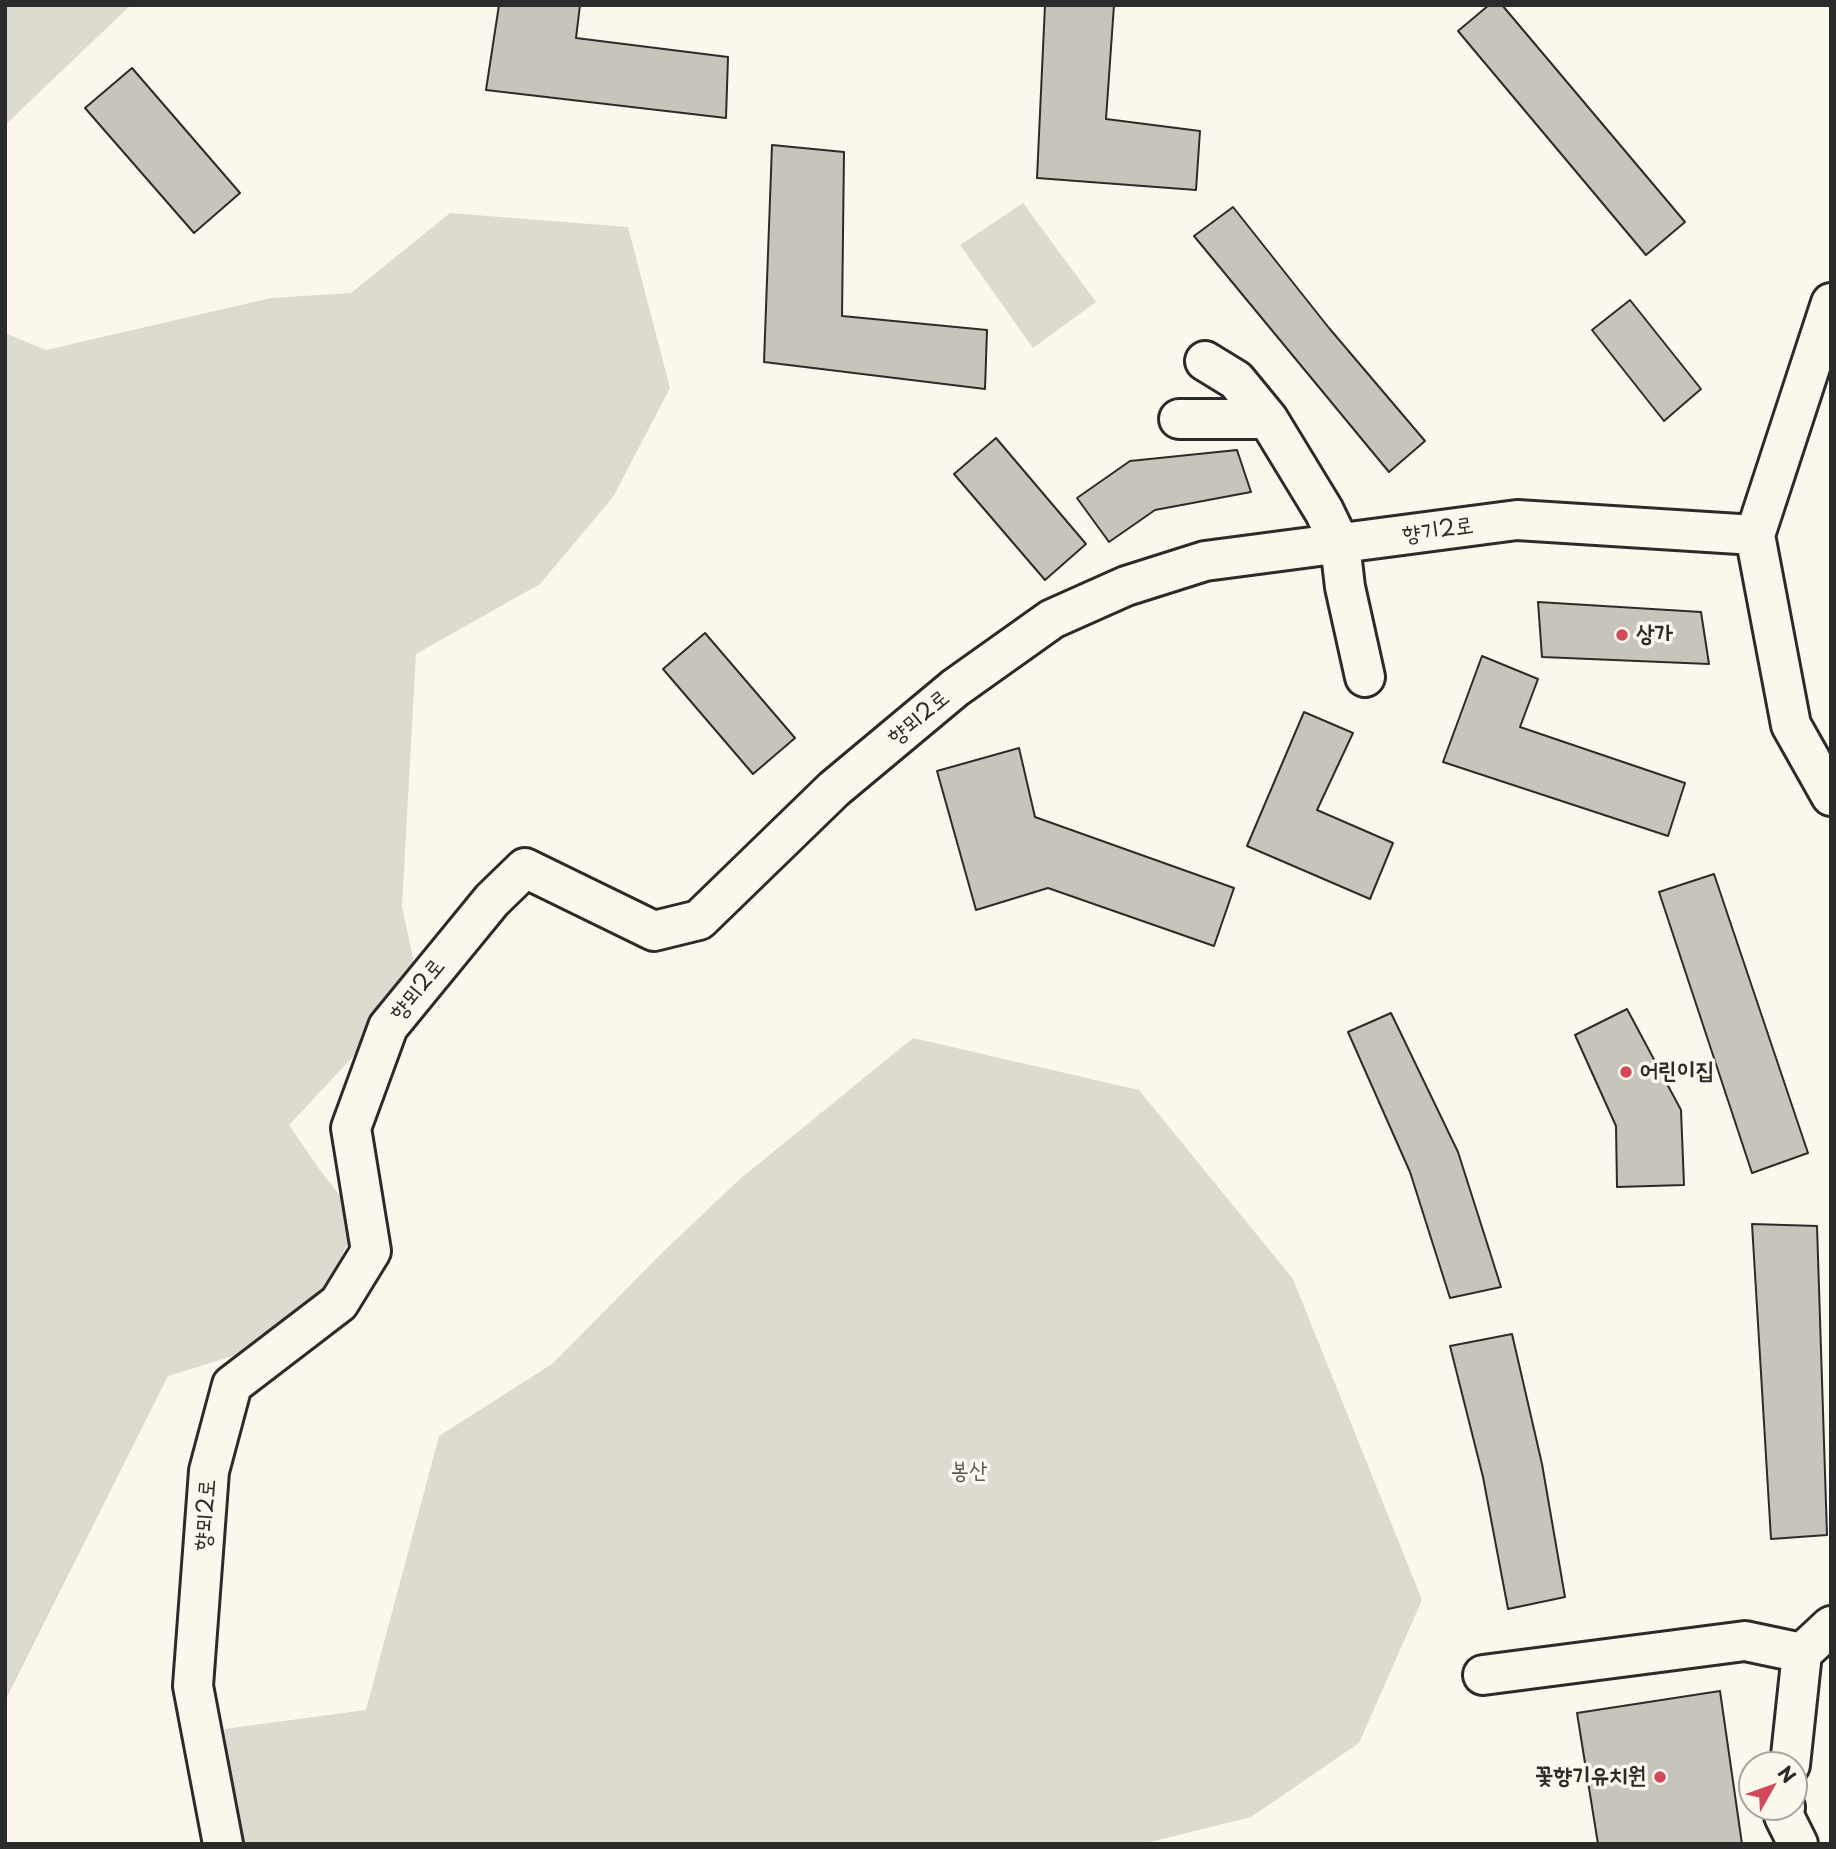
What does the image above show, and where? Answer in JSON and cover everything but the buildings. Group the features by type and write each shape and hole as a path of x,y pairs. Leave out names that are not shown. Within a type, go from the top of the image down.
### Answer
{"street":[{"path":"1831,303 1755,534 1791,725 1831,796"},
{"path":"1205,360 1236,380 1268,419 1324,511 1340,544 1345,587 1365,677"},
{"path":"1179,419 1268,419"},
{"name":"향기2로","path":"1126,586 1205,561 1517,520 1755,534"},
{"name":"향뫼2로","path":"223,1844 193,1686 209,1471 232,1385 339,1303 371,1251 351,1128 388,1027 492,900 525,868 654,931 699,919 834,789 955,688 1052,619 1126,586"},
{"path":"1792,1751 1802,1653 1831,1626"},
{"path":"1483,1675 1745,1641 1802,1653"},
{"path":"1786,1821 1798,1844"}],"green space":[{"path":"5,5 131,5 5,125"},
{"path":"1023,203 1096,302 1033,348 960,245"},
{"path":"450,213 628,227 670,388 613,497 540,584 416,654 402,907 419,986 289,1125 359,1220 304,1334 168,1376 5,1701 5,333 46,350 271,298 351,293"},
{"name":"봉산","path":"913,1038 1139,1090 1293,1279 1422,1600 1359,1743 1251,1817 1142,1844 242,1844 224,1729 366,1710 439,1436 552,1364 740,1179"}],"place":[{"name":"상가","path":"1622,635"},
{"name":"어린이집","path":"1626,1072"},
{"name":"꽃향기유치원","path":"1660,1777"}]}
